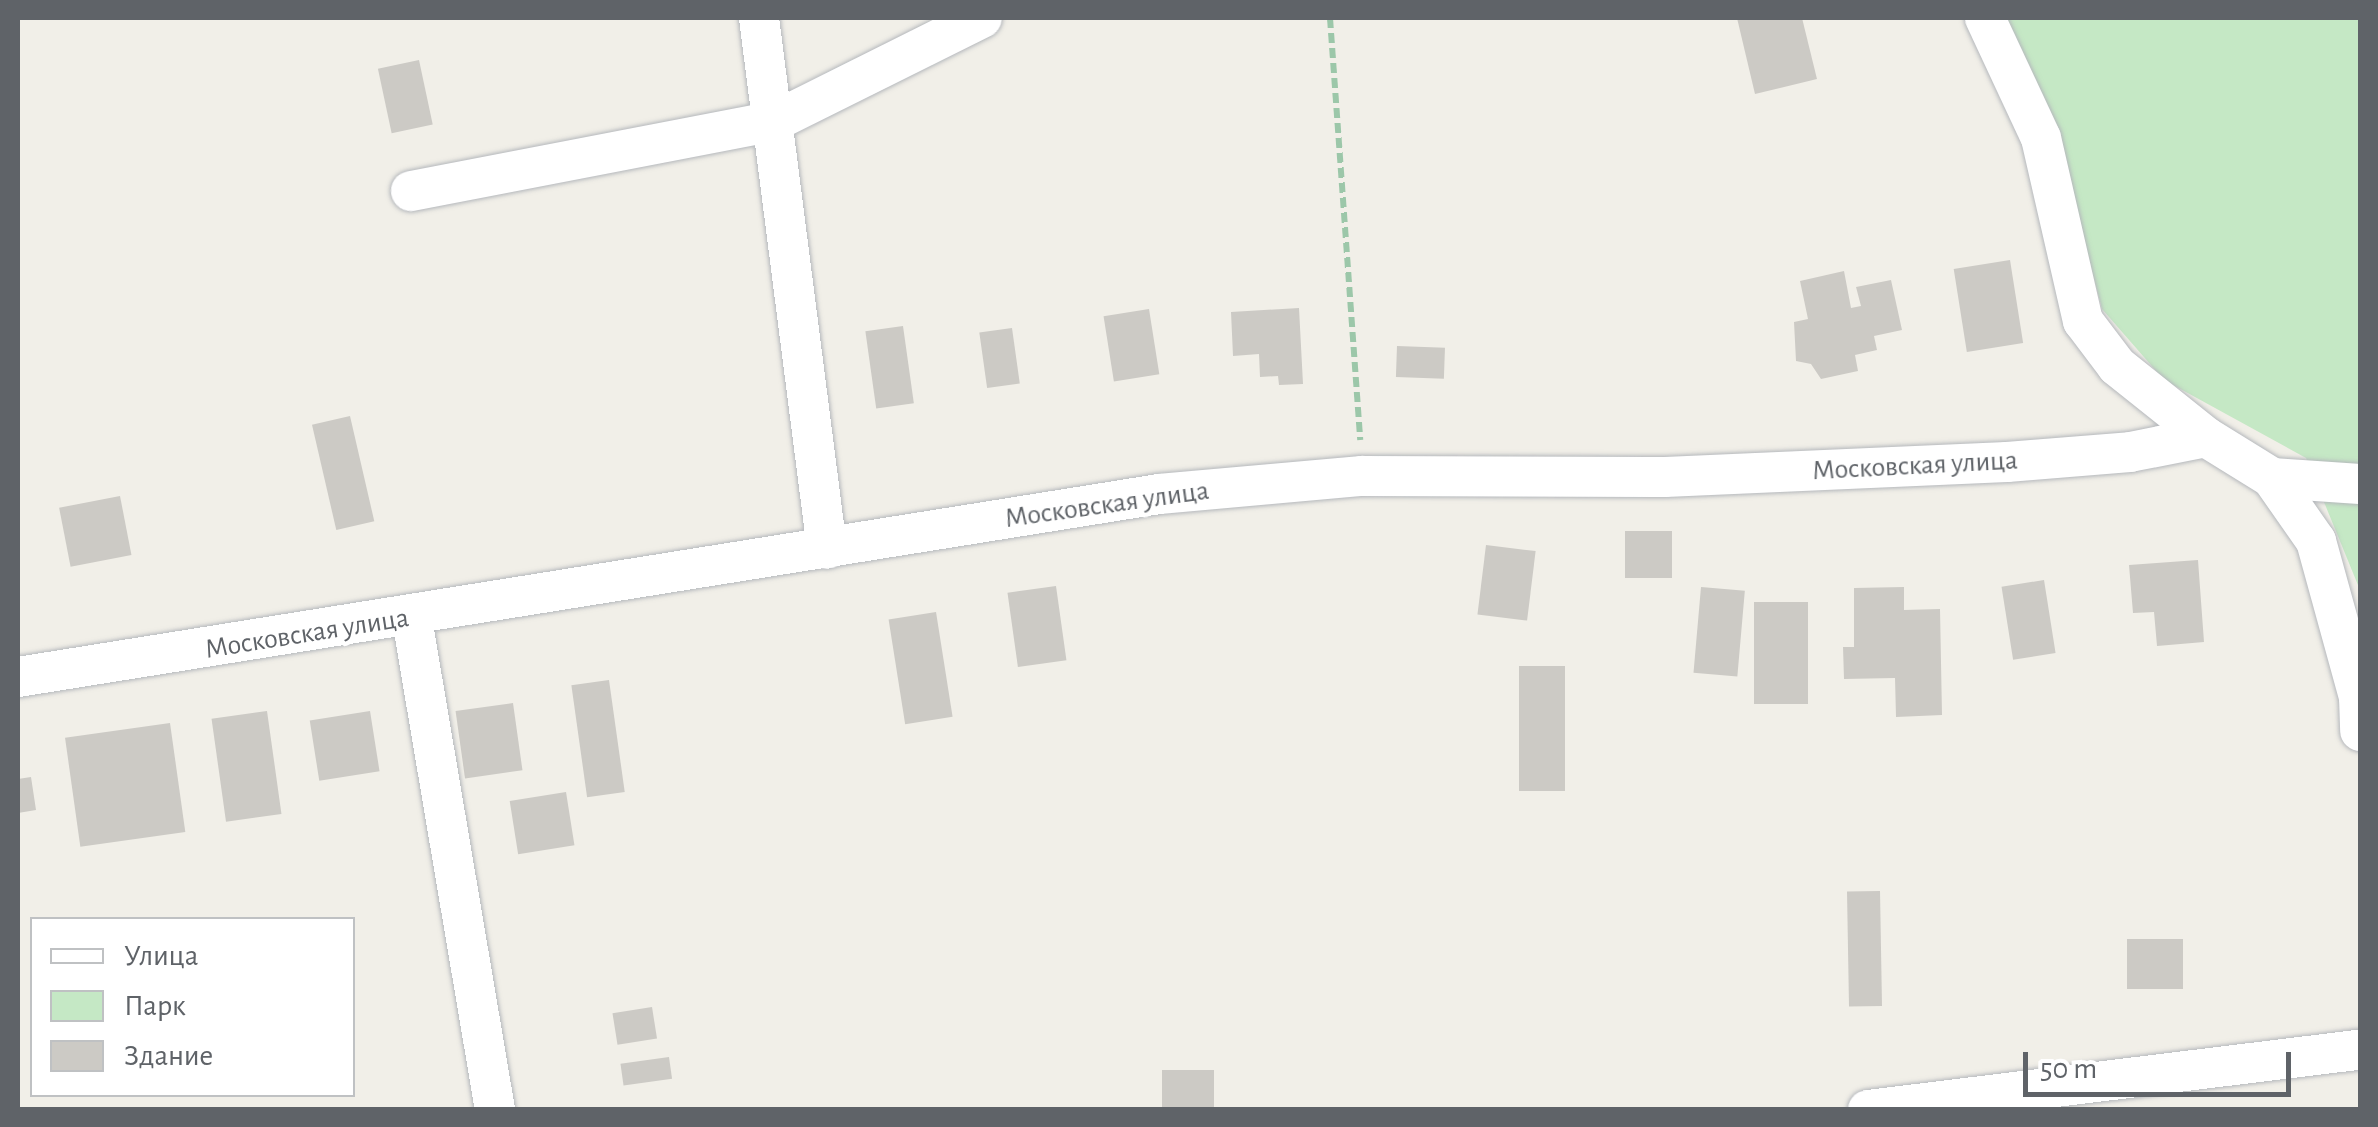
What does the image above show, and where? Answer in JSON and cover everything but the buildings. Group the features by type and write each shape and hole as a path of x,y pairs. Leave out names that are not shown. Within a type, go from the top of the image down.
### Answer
{"street":[{"path":"759,18 776,121 827,549"},
{"path":"411,191 776,121 982,18"},
{"path":"1985,18 2041,138 2083,320 2117,366 2206,437 2272,478 2316,542 2359,697 2360,731"},
{"name":"Московская улица","path":"18,677 412,619 1159,494 1362,476 1665,478 1988,463 2130,452 2206,437"},
{"path":"2272,478 2360,484"},
{"path":"412,619 495,1110"},
{"path":"1868,1110 2360,1050"}],"path":[{"path":"1330,18 1362,476"}],"green space":[{"path":"2002,18 2360,18 2360,590 2306,458 2164,380 2102,309 2056,134"}]}
